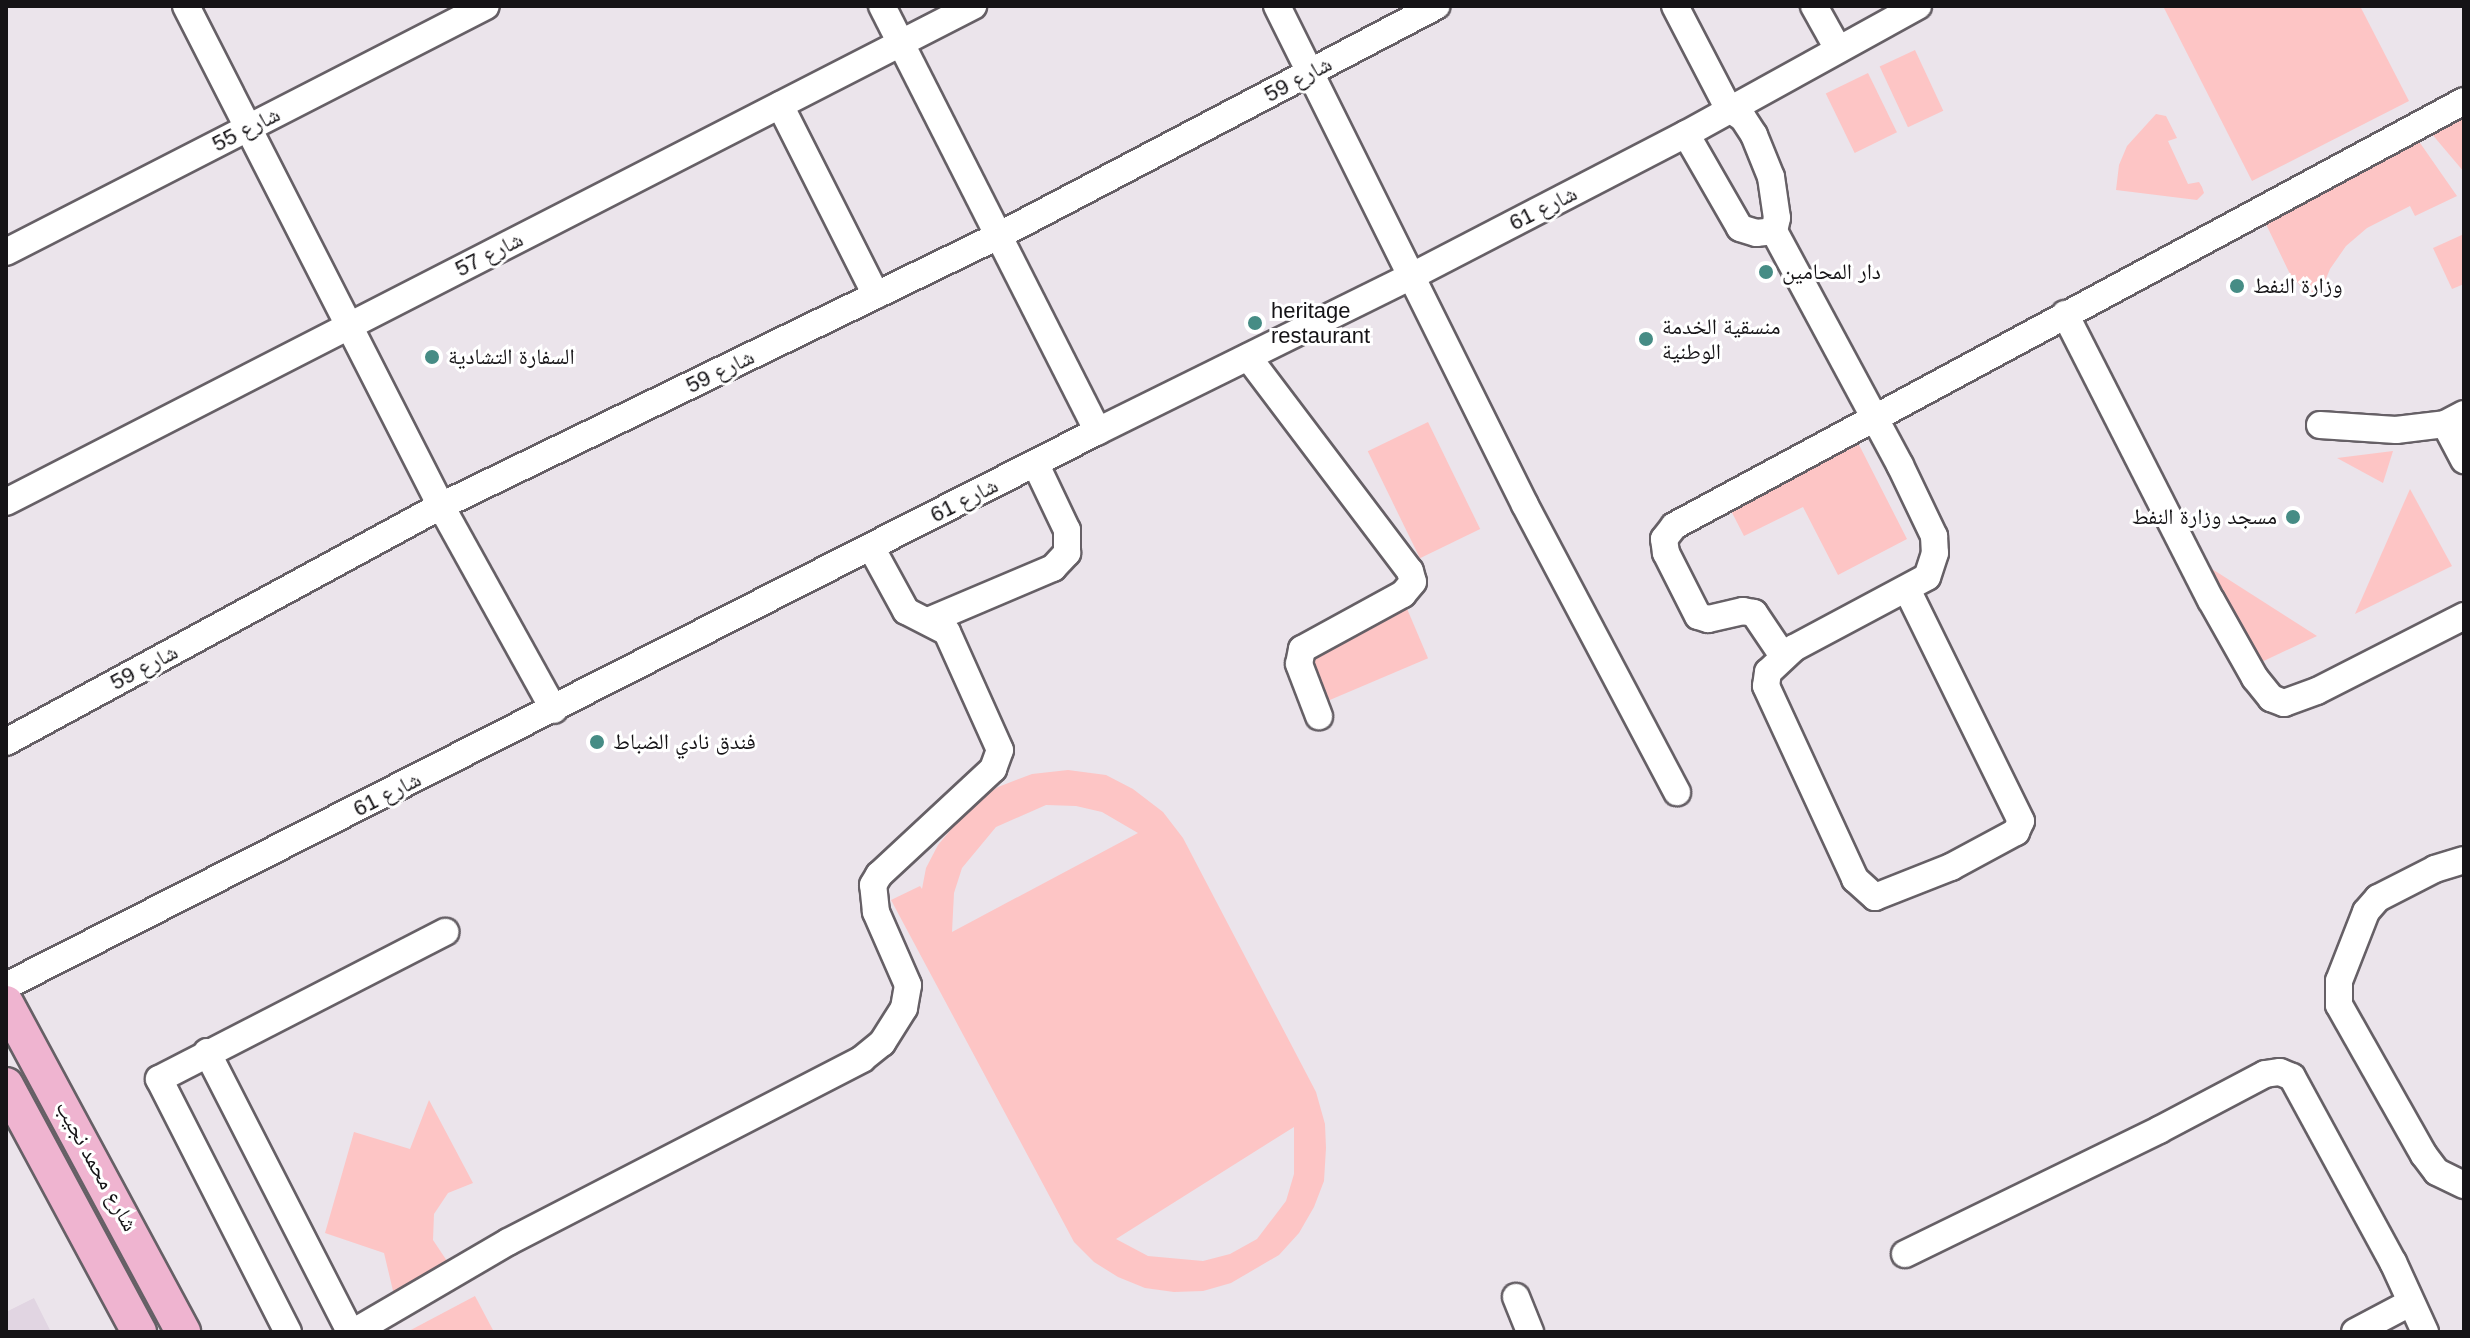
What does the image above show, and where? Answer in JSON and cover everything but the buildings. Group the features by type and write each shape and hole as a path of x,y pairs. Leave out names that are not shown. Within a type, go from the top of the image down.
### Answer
{"main road":[{"name":"شارع محمد نجيب","path":"6,1003 103,1176 183,1332"},
{"name":"شارع محمد نجيب","path":"6,1085 139,1332"}],"street":[{"path":"186,6 441,506 554,710"},
{"name":"شارع 55","path":"6,252 486,6"},
{"path":"882,6 1098,431"},
{"name":"شارع 57","path":"6,502 973,6"},
{"path":"1277,6 1525,505 1677,792"},
{"name":"شارع 59","path":"6,742 441,506 1000,235 1437,6"},
{"path":"1675,6 1728,108 1743,118 1754,135 1771,177 1777,218 1774,231 1934,536 1935,553 1927,577 1783,656 1768,672 1766,686 1855,879 1875,897 1951,867 2016,832 2021,821 1907,589"},
{"path":"1814,6 1838,49"},
{"name":"شارع 61","path":"6,986 1098,431 1412,276 1686,134 1728,108 1918,6"},
{"path":"1783,656 1754,613 1743,611 1708,619 1698,616 1666,553 1664,539 1674,526 2464,101"},
{"path":"780,105 876,295"},
{"path":"1686,134 1740,228 1756,233 1774,231"},
{"path":"2065,314 2211,600 2255,678 2271,698 2284,703 2317,691 2464,616"},
{"path":"1248,357 1410,571 1413,582 1403,594 1302,649 1299,664 1319,716"},
{"path":"2320,425 2396,430 2455,419 2464,460"},
{"path":"928,621 1053,568 1067,553 1067,530 1035,463"},
{"path":"207,1052 352,1332 508,1242 862,1059 882,1043 904,1008 908,985 876,912 873,885 879,875 1000,759 999,741 947,632 906,611 871,547"},
{"path":"2464,860 2435,869 2378,898 2366,912 2339,981 2339,1005 2424,1155 2437,1172 2464,1185"},
{"path":"288,1332 159,1083 163,1075 445,932"},
{"path":"1905,1254 2159,1130 2265,1074 2280,1072 2292,1077 2393,1262 2425,1332"},
{"path":"1516,1297 1530,1332"},
{"path":"2355,1332 2410,1303"}],"shaded area":[{"path":"2163,6 2360,6 2409,101 2252,181"},
{"path":"1915,50 1943,111 1908,127 1880,66"},
{"path":"1868,73 1897,132 1855,153 1826,94"},
{"path":"2156,114 2166,116 2177,138 2168,141 2188,184 2199,182 2202,187 2204,193 2197,200 2116,190 2119,165 2127,146"},
{"path":"2464,115 2464,172 2431,133"},
{"path":"2418,140 2457,196 2415,216 2410,206 2367,228 2346,246 2330,269 2318,298 2306,293 2289,272 2264,220"},
{"path":"2464,234 2464,284 2452,289 2433,248"},
{"path":"1428,422 1480,529 1420,558 1368,451"},
{"path":"1854,435 1907,539 1838,575 1803,507 1744,536 1726,501"},
{"path":"2393,451 2383,483 2337,458"},
{"path":"2410,489 2452,566 2355,614"},
{"path":"2198,560 2317,636 2251,667"},
{"path":"1405,604 1428,658 1314,707 1291,652"},
{"path":"1068,770 1106,775 1133,789 1163,812 1183,838 1316,1092 1325,1124 1326,1148 1324,1181 1314,1207 1299,1233 1279,1255 1231,1283 1203,1291 1174,1292 1145,1288 1118,1277 1094,1262 1074,1242 891,900 920,886 922,889 926,868 938,845 972,804 998,787 1032,774","holes":["1046,805 1076,806 1102,812 1138,833 952,932 954,893 962,868 996,827","1294,1127 1294,1174 1286,1201 1257,1239 1230,1254 1203,1261 1148,1256 1116,1239"]},
{"path":"429,1100 473,1183 448,1193 434,1214 433,1240 447,1261 394,1295 384,1253 325,1233 354,1132 410,1149"},
{"path":"475,1296 494,1332 407,1332"},
{"path":"34,1298 51,1332 6,1332 6,1312"}],"place":[{"name":"دار المحامين","path":"1766,272"},
{"name":"وزارة النفط","path":"2237,286"},
{"name":"heritage restaurant","path":"1255,323"},
{"name":"منسقية الخدمة الوطنية","path":"1646,339"},
{"name":"السفارة التشادية","path":"432,357"},
{"name":"مسجد وزارة النفط","path":"2293,517"},
{"name":"فندق نادي الضباط","path":"597,742"}]}
